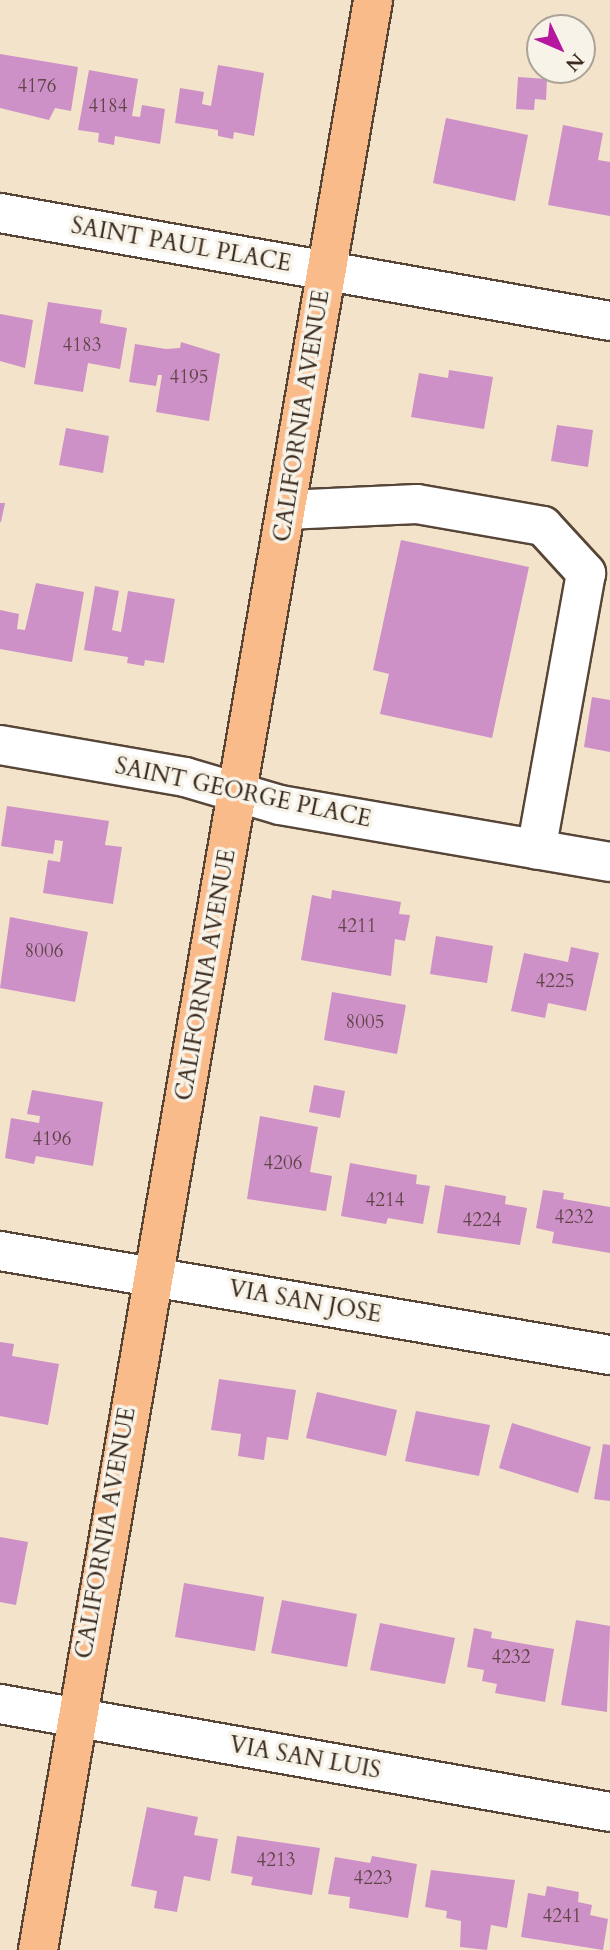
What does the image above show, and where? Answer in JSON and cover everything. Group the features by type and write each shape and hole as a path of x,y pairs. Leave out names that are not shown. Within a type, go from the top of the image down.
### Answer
{"main road":[{"name":"CALIFORNIA AVENUE","path":"38,1950 75,1717 151,1276 239,793 373,0"}],"street":[{"name":"SAINT PAUL PLACE","path":"0,213 610,321"},
{"path":"286,510 416,504 543,526 586,573 536,850"},
{"name":"SAINT GEORGE PLACE","path":"0,745 185,777 280,805 610,862"},
{"name":"VIA SAN JOSE","path":"0,1251 610,1355"},
{"name":"VIA SAN LUIS","path":"0,1704 610,1812"}],"building":[{"path":"0,54 78,67 71,111 55,108 49,120 0,108"},
{"path":"218,65 264,73 254,136 234,132 233,139 218,136 218,130 175,123 180,88 204,92 202,104 211,106"},
{"path":"89,70 138,79 132,116 140,117 142,105 165,109 160,144 115,136 114,145 98,142 99,133 78,130"},
{"path":"518,77 526,78 526,84 547,84 546,100 535,99 534,110 516,109"},
{"path":"446,118 528,135 515,201 433,183"},
{"path":"563,125 603,133 598,160 610,162 610,216 548,205"},
{"path":"48,302 102,310 100,323 127,328 120,369 88,363 83,392 34,384"},
{"path":"0,314 33,320 25,368 0,361"},
{"path":"181,342 220,354 209,421 156,412 162,375 158,375 156,386 129,382 135,344 166,349 180,348"},
{"path":"449,370 493,377 484,429 411,417 419,373 448,378"},
{"path":"557,425 593,430 588,467 551,461"},
{"path":"66,428 109,436 103,473 59,465"},
{"path":"0,503 5,503 1,522 0,522"},
{"path":"401,540 529,567 492,738 380,714 389,674 373,670"},
{"path":"36,583 84,592 72,662 0,649 0,610 19,614 17,629 25,630"},
{"path":"95,586 119,591 112,630 121,632 128,591 175,599 164,663 145,660 144,666 127,663 128,657 84,650"},
{"path":"592,697 610,700 610,752 584,747"},
{"path":"7,806 109,821 105,845 122,847 113,904 43,893 48,860 60,862 63,841 55,840 53,854 1,846"},
{"path":"332,890 401,902 399,914 410,915 405,941 395,939 391,976 301,960 312,895 331,899"},
{"path":"10,917 88,932 75,1002 0,988"},
{"path":"436,936 493,946 487,983 430,974"},
{"path":"571,947 599,953 586,1011 548,1003 545,1018 511,1011 524,953 568,962"},
{"path":"332,992 406,1005 397,1054 324,1040"},
{"path":"314,1085 345,1091 340,1118 309,1112"},
{"path":"32,1090 103,1102 93,1166 36,1156 34,1164 5,1158 11,1118 39,1123 40,1116 27,1114"},
{"path":"260,1116 318,1127 310,1172 332,1176 326,1211 247,1199"},
{"path":"350,1163 417,1175 416,1184 430,1186 423,1224 388,1218 386,1224 341,1216"},
{"path":"445,1185 506,1196 505,1204 527,1208 520,1245 437,1233"},
{"path":"543,1190 564,1193 563,1199 610,1207 610,1253 552,1243 554,1232 536,1228"},
{"path":"0,1342 14,1344 12,1356 59,1364 48,1425 0,1416"},
{"path":"219,1379 296,1390 288,1440 267,1437 264,1460 238,1456 241,1434 211,1430"},
{"path":"317,1392 397,1410 386,1456 306,1438"},
{"path":"416,1411 490,1425 479,1476 405,1461"},
{"path":"512,1423 591,1447 578,1493 499,1468"},
{"path":"603,1444 610,1445 610,1501 594,1499"},
{"path":"0,1537 28,1542 16,1605 0,1602"},
{"path":"184,1583 264,1597 255,1651 175,1637"},
{"path":"282,1600 357,1614 347,1667 271,1653"},
{"path":"576,1620 610,1626 607,1712 561,1705"},
{"path":"380,1623 455,1638 445,1684 370,1670"},
{"path":"474,1628 492,1632 491,1638 554,1649 545,1702 495,1693 497,1684 482,1681 484,1670 467,1667"},
{"path":"147,1807 198,1817 194,1835 218,1839 210,1881 184,1876 177,1912 154,1908 157,1891 131,1886"},
{"path":"237,1836 320,1848 312,1895 251,1885 253,1877 231,1873"},
{"path":"372,1856 417,1864 408,1918 349,1908 350,1897 328,1894 335,1857 370,1863"},
{"path":"431,1870 515,1880 507,1928 491,1925 487,1950 460,1947 461,1921 446,1918 447,1911 425,1907"},
{"path":"547,1886 579,1892 578,1902 592,1905 590,1915 608,1919 603,1950 521,1937 528,1893 545,1896"}]}
